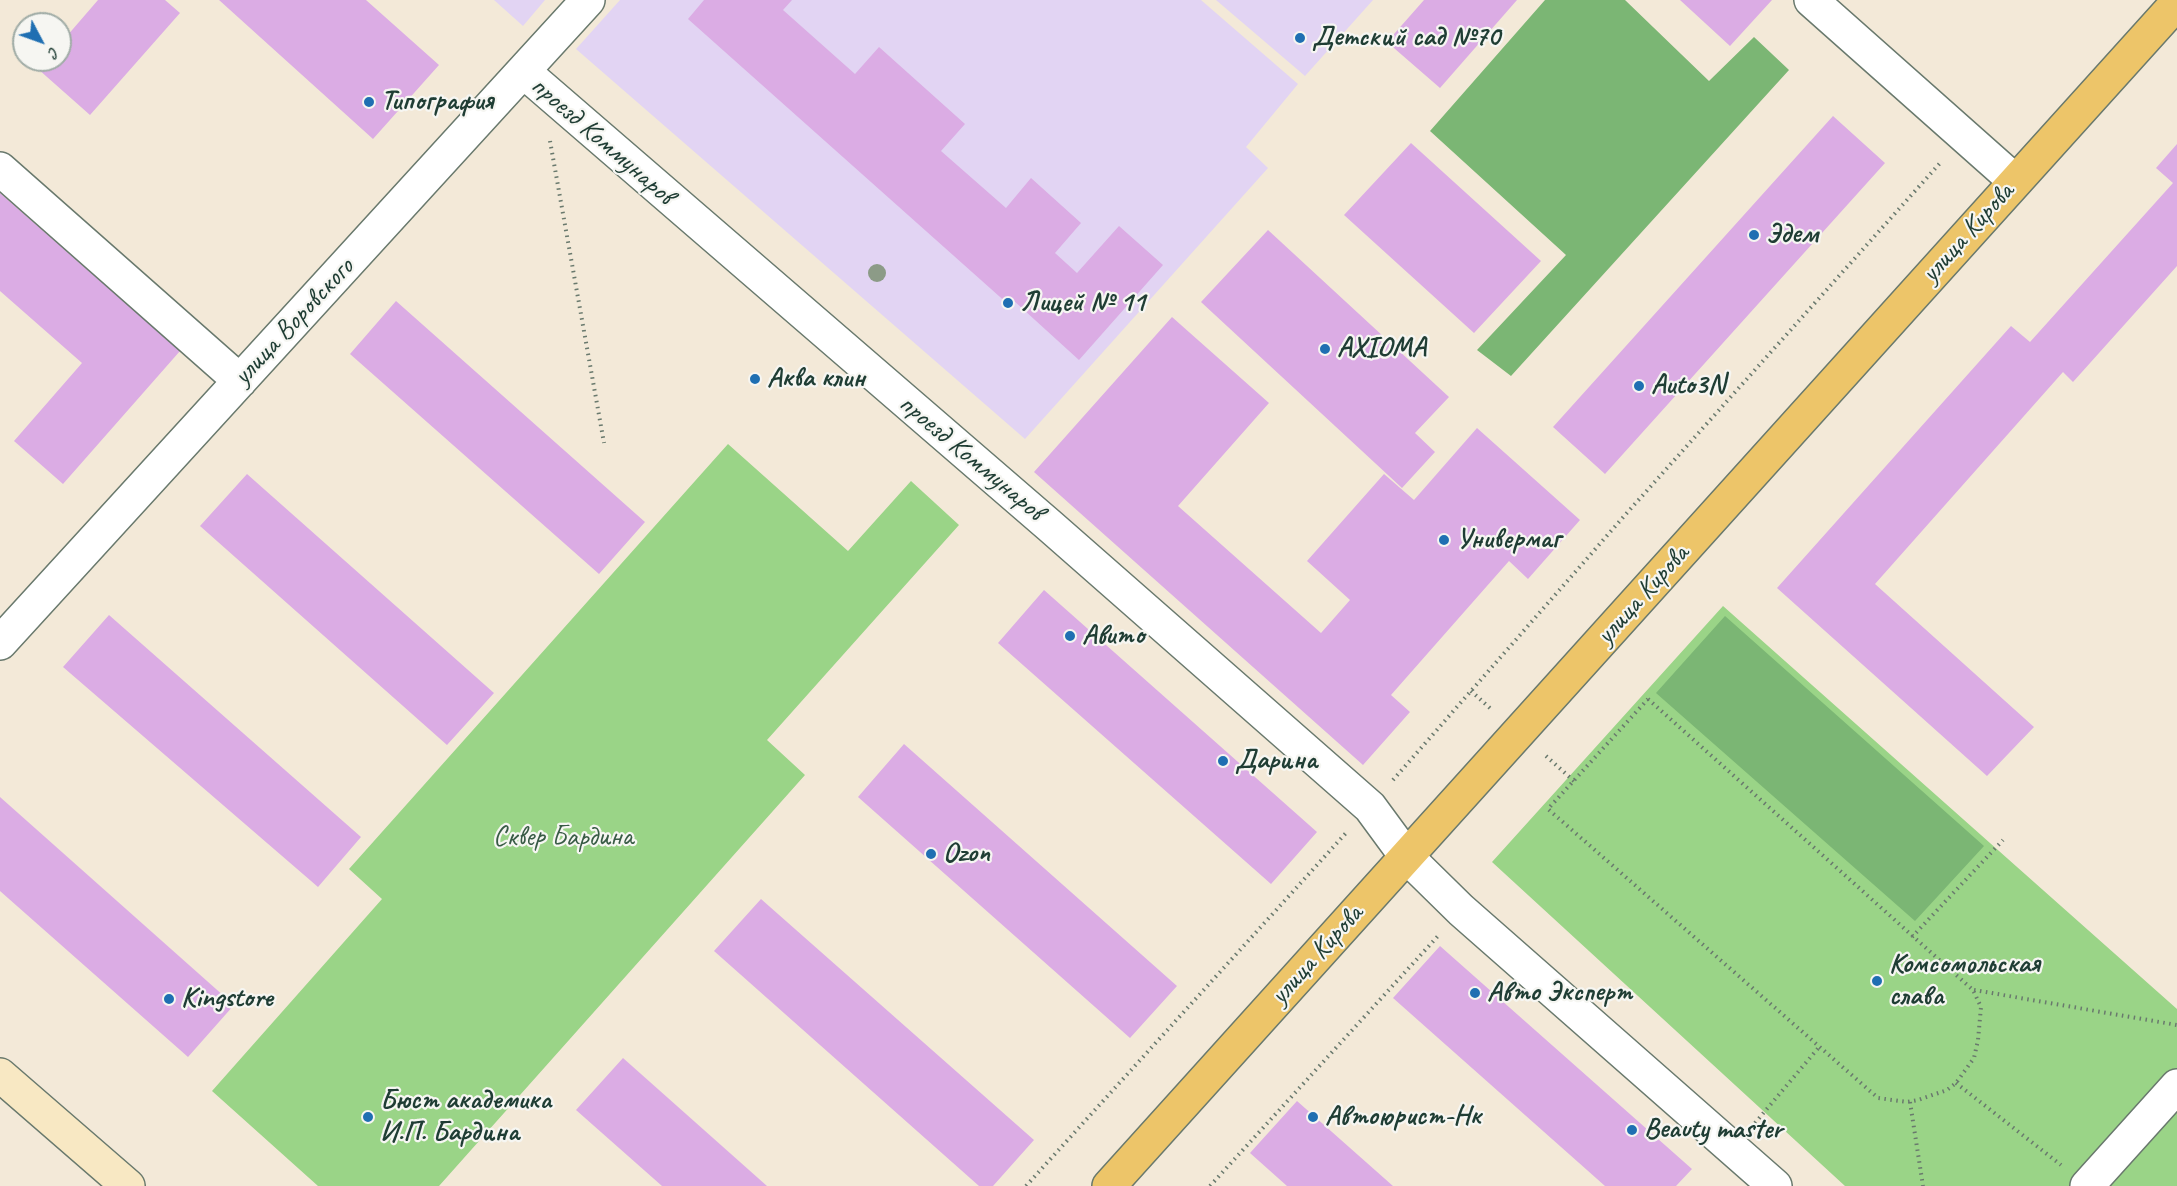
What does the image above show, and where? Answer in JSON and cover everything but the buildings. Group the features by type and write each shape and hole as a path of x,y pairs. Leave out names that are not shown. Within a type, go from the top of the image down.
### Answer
{"main road":[{"name":"улица Кирова","path":"1109,1186 2177,3"},
{"path":"0,1075 128,1186"}],"street":[{"name":"улица Воровского","path":"0,643 240,381 532,79 588,0"},
{"path":"1811,0 2015,181"},
{"name":"проезд Коммунаров","path":"532,79 1059,533 1370,807 1406,856 1461,910 1775,1186"},
{"path":"0,169 240,381"},
{"path":"2087,1186 2177,1086"}],"path":[{"path":"532,79 604,443"},
{"path":"1026,1186 1370,807 1634,505 1965,136"},
{"path":"1648,699 1912,937 1973,990 1981,1007 1974,1058 1956,1083 1947,1090 1910,1102 1878,1098 1548,809 1648,699"},
{"path":"1912,937 2003,840"},
{"path":"1210,1186 1461,910"},
{"path":"1973,990 2177,1025"},
{"path":"1733,1148 1820,1046"},
{"path":"1956,1083 2087,1186"},
{"path":"1910,1102 1923,1186"}],"shaded area":[{"path":"494,0 545,0 523,26"},
{"name":"Лицей № 11","path":"620,0 1201,0 1298,84 1246,147 1268,168 1025,439 576,49"},
{"name":"Детский сад №70","path":"1216,0 1373,0 1305,76"}],"green space":[{"path":"1545,0 1625,0 1709,81 1754,37 1789,70 1511,376 1477,350 1566,255 1430,131"},
{"name":"Сквер Бардина","path":"728,444 848,551 911,481 959,525 767,740 805,775 439,1186 318,1186 212,1091 382,899 349,869"},
{"path":"1723,606 2177,1009 2177,1186 1845,1186 1492,862"},
{"path":"1725,616 1984,846 1915,921 1656,693"}],"place":[{"name":"Детский сад №70","path":"1300,38"},
{"name":"Типография","path":"369,102"},
{"name":"Эдем","path":"1754,235"},
{"name":"Лицей № 11","path":"1008,303"},
{"name":"AXIOMA","path":"1325,349"},
{"name":"Аква клин","path":"755,379"},
{"name":"Auto3N","path":"1639,386"},
{"name":"Универмаг","path":"1444,540"},
{"name":"Авито","path":"1070,636"},
{"name":"Дарина","path":"1223,761"},
{"name":"Ozon","path":"931,854"},
{"name":"Комсомольская слава","path":"1877,981"},
{"name":"Авто Эксперт","path":"1475,993"},
{"name":"Kingstore","path":"169,999"},
{"name":"Бюст академика И.П. Бардина","path":"368,1117"},
{"name":"Автоюрист-Нк","path":"1313,1117"},
{"name":"Beauty master","path":"1632,1130"}]}
